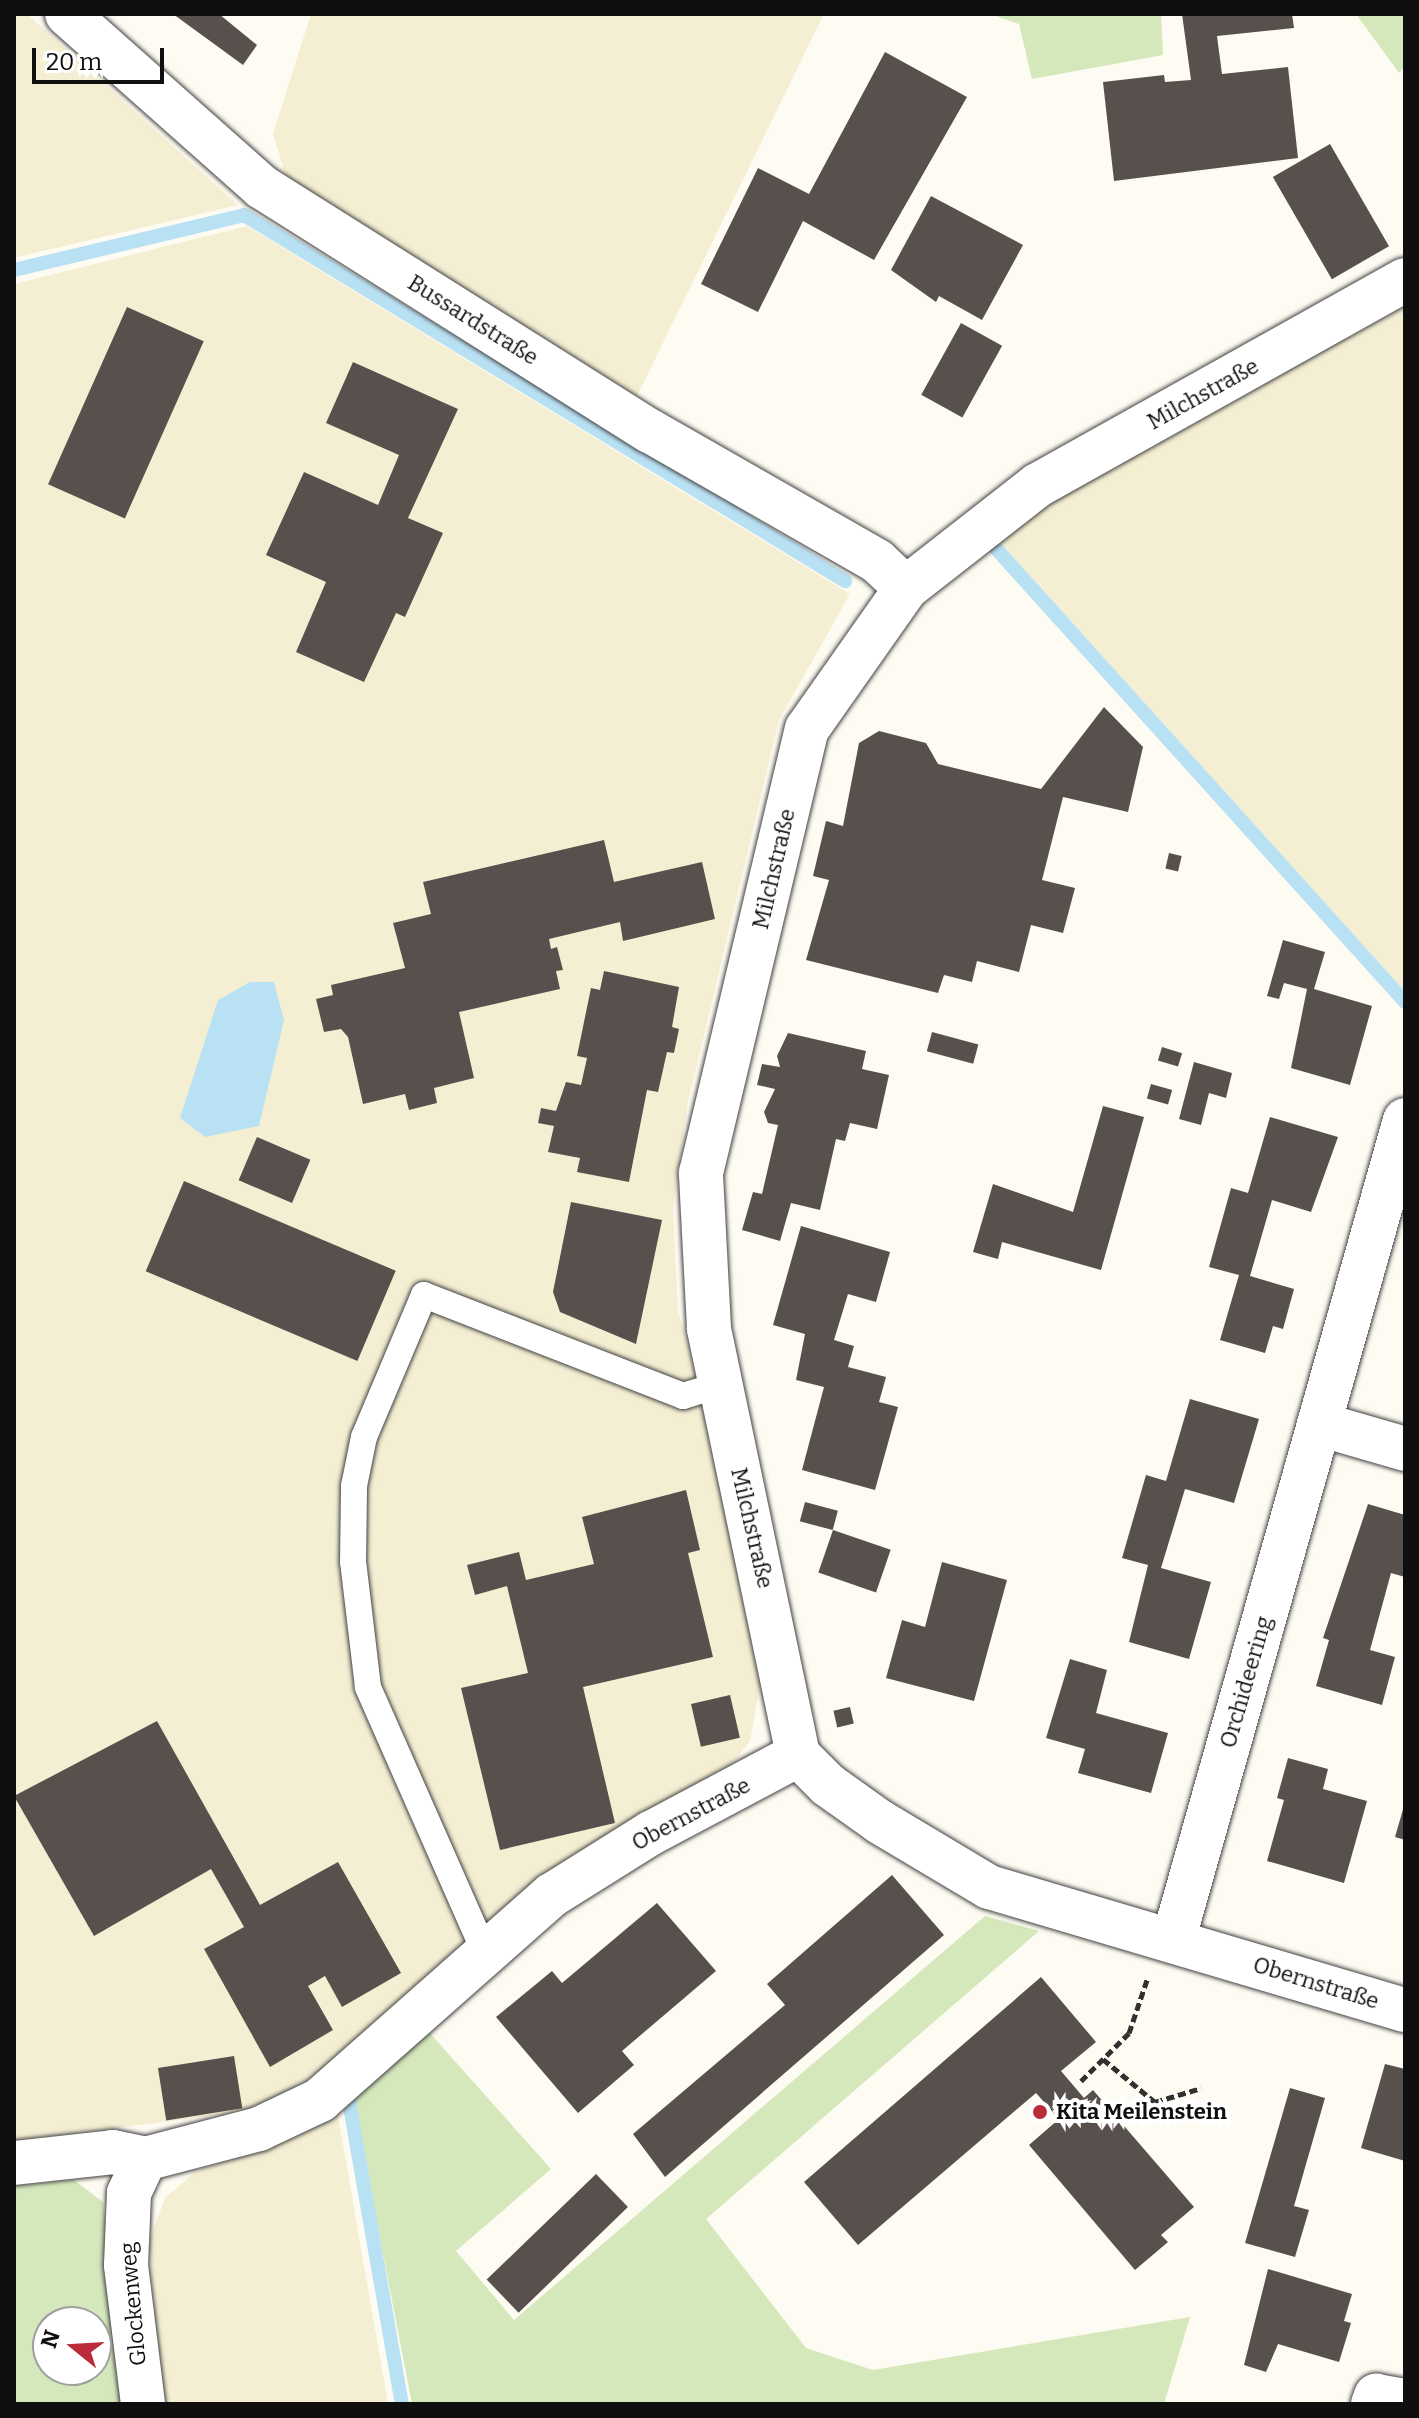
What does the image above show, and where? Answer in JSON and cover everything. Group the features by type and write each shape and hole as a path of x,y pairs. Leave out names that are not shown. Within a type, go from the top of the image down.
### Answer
{"street":[{"name":"Bussardstraße","path":"67,14 262,187 650,431 877,561 906,588"},
{"name":"Milchstraße","path":"798,1755 709,1328 701,1173 807,729 906,588 1038,485 1405,280"},
{"name":"Orchideering","path":"1173,1941 1405,1120"},
{"path":"1319,1424 1405,1449"},
{"name":"Obernstraße","path":"14,2163 113,2152 145,2159 259,2129 320,2100 552,1895 651,1833 798,1755 828,1785 880,1822 989,1887 1405,2010"},
{"name":"Glockenweg","path":"143,2404 126,2265 129,2193 145,2159"},
{"path":"1373,2404 1376,2396 1405,2401"}],"lane":[{"path":"486,1955 368,1687 353,1562 354,1486 364,1437 424,1295 683,1396 719,1385"}],"path":[{"path":"1081,2081 1129,2033 1154,1960 1173,1941"},
{"path":"1103,2059 1155,2102 1201,2088"}],"shaded area":[{"path":"14,14 27,14 238,205 14,258"},
{"path":"311,14 824,14 637,396 286,177 273,134"},
{"path":"247,226 850,594 779,720 688,1102 673,1207 678,1312 710,1418 763,1670 750,1741 724,1775 326,2070 258,2110 14,2141 14,284"},
{"path":"1405,307 1405,992 996,538 1043,502"},
{"path":"337,2110 388,2404 162,2404 149,2242 165,2198 196,2171 256,2151"}],"green space":[{"path":"990,14 1161,14 1163,55 1032,79 1019,24"},
{"path":"1356,14 1405,14 1405,66 1399,73"},
{"path":"985,1916 1039,1931 706,2219 806,2348 873,2370 1190,2317 1164,2404 412,2404 352,2094 428,2031 551,2169 456,2251 514,2320"},
{"path":"74,2180 103,2202 126,2404 14,2404 14,2186"}],"water":[{"path":"250,982 274,982 284,1020 259,1126 205,1137 180,1118 218,1000"}],"building":[{"path":"173,14 219,14 257,45 243,65"},
{"path":"1182,14 1292,14 1294,28 1217,36 1222,74 1288,67 1298,158 1114,181 1103,82 1164,75 1165,82 1191,80"},
{"path":"885,52 967,97 874,260 803,221 758,312 701,284 758,168 809,194"},
{"path":"1330,144 1389,246 1332,279 1273,177"},
{"path":"931,196 1023,245 982,320 939,296 936,302 891,270"},
{"path":"127,307 204,341 125,518 48,484"},
{"path":"961,323 1002,346 962,418 921,395"},
{"path":"353,362 458,409 408,518 443,533 405,617 396,613 364,682 296,652 326,582 266,555 304,472 378,505 399,455 326,423"},
{"path":"1104,707 1143,747 1128,812 1063,797 1042,880 1075,888 1063,933 1031,925 1019,972 977,961 972,982 944,975 938,993 806,960 829,880 813,876 826,821 843,826 859,743 879,731 926,743 938,764 1041,789"},
{"path":"604,840 614,882 702,862 715,919 623,941 620,922 549,939 551,949 557,947 563,970 556,971 560,989 459,1012 474,1078 434,1088 437,1103 409,1110 405,1094 363,1104 348,1037 341,1029 324,1032 316,999 333,995 331,985 405,968 393,923 431,914 423,882"},
{"path":"1169,853 1182,856 1178,872 1165,869"},
{"path":"1283,940 1325,952 1314,989 1372,1006 1350,1085 1291,1068 1307,989 1284,983 1279,999 1267,996"},
{"path":"604,971 679,987 672,1027 679,1029 674,1053 667,1052 658,1092 647,1090 629,1182 577,1172 580,1158 548,1152 554,1126 538,1123 541,1108 556,1111 566,1082 581,1085 587,1058 577,1056 591,988 600,990"},
{"path":"932,1032 978,1044 973,1064 927,1051"},
{"path":"788,1033 866,1051 862,1069 889,1075 877,1129 850,1123 845,1141 836,1139 820,1210 791,1203 780,1241 742,1230 753,1192 762,1194 778,1125 768,1123 764,1112 775,1089 757,1085 762,1064 780,1067 777,1056"},
{"path":"1162,1047 1182,1053 1178,1067 1158,1060"},
{"path":"1194,1062 1232,1073 1226,1098 1209,1093 1201,1125 1179,1119"},
{"path":"1151,1084 1172,1090 1168,1104 1147,1098"},
{"path":"1103,1106 1144,1117 1101,1270 1002,1242 998,1259 973,1252 993,1184 1073,1212"},
{"path":"1270,1117 1338,1137 1311,1212 1272,1200 1250,1276 1294,1289 1283,1329 1273,1326 1265,1353 1220,1340 1239,1275 1209,1267 1231,1188 1248,1193"},
{"path":"257,1137 310,1160 292,1203 239,1180"},
{"path":"184,1181 396,1271 357,1361 146,1271"},
{"path":"571,1202 662,1220 636,1344 560,1312 553,1292"},
{"path":"801,1226 890,1252 876,1302 848,1294 834,1340 854,1346 848,1367 886,1377 879,1402 898,1407 875,1490 802,1470 824,1387 796,1380 805,1334 773,1325"},
{"path":"1190,1399 1259,1419 1234,1503 1185,1489 1161,1568 1211,1582 1189,1659 1129,1642 1148,1565 1122,1558 1146,1475 1166,1481"},
{"path":"686,1490 700,1550 688,1553 713,1657 583,1687 615,1823 500,1850 461,1688 528,1673 507,1586 475,1595 467,1565 519,1552 526,1580 594,1564 582,1517"},
{"path":"805,1502 838,1511 833,1530 800,1521"},
{"path":"1368,1504 1405,1515 1405,1577 1391,1573 1370,1650 1395,1657 1382,1705 1316,1686 1329,1640 1323,1638"},
{"path":"833,1530 891,1550 876,1592 818,1573"},
{"path":"942,1562 1007,1580 974,1701 886,1678 902,1620 925,1627"},
{"path":"1070,1659 1107,1670 1096,1713 1168,1733 1151,1793 1078,1773 1085,1749 1046,1738"},
{"path":"730,1695 740,1738 701,1747 691,1704"},
{"path":"850,1707 854,1724 837,1727 833,1711"},
{"path":"157,1721 260,1905 338,1862 401,1973 342,2007 325,1976 308,1986 333,2030 270,2067 204,1949 244,1927 211,1869 94,1936 14,1796"},
{"path":"1288,1758 1328,1769 1323,1789 1367,1801 1344,1883 1267,1861 1284,1800 1277,1798"},
{"path":"1405,1806 1405,1840 1395,1837"},
{"path":"892,1875 944,1935 665,2177 633,2134 785,2005 767,1984"},
{"path":"657,1903 716,1971 622,2051 634,2065 578,2113 496,2017 552,1971 562,1983"},
{"path":"1041,1977 1096,2042 1061,2071 1084,2098 1093,2090 1194,2207 1161,2235 1168,2242 1135,2270 1029,2145 1059,2119 1036,2093 858,2245 804,2182"},
{"path":"234,2056 242,2108 166,2120 158,2068"},
{"path":"1385,2064 1405,2069 1405,2161 1361,2148"},
{"path":"1290,2088 1325,2098 1294,2206 1309,2210 1295,2257 1245,2243"},
{"path":"596,2174 628,2207 519,2313 487,2280"},
{"path":"1268,2269 1352,2294 1344,2321 1351,2323 1339,2362 1278,2344 1266,2372 1244,2365"}],"waterway":[{"path":"14,270 244,215 845,581"},
{"path":"991,543 1405,1002"},
{"path":"349,2101 402,2404"}],"place":[{"name":"Kita Meilenstein","path":"1040,2112"}]}
